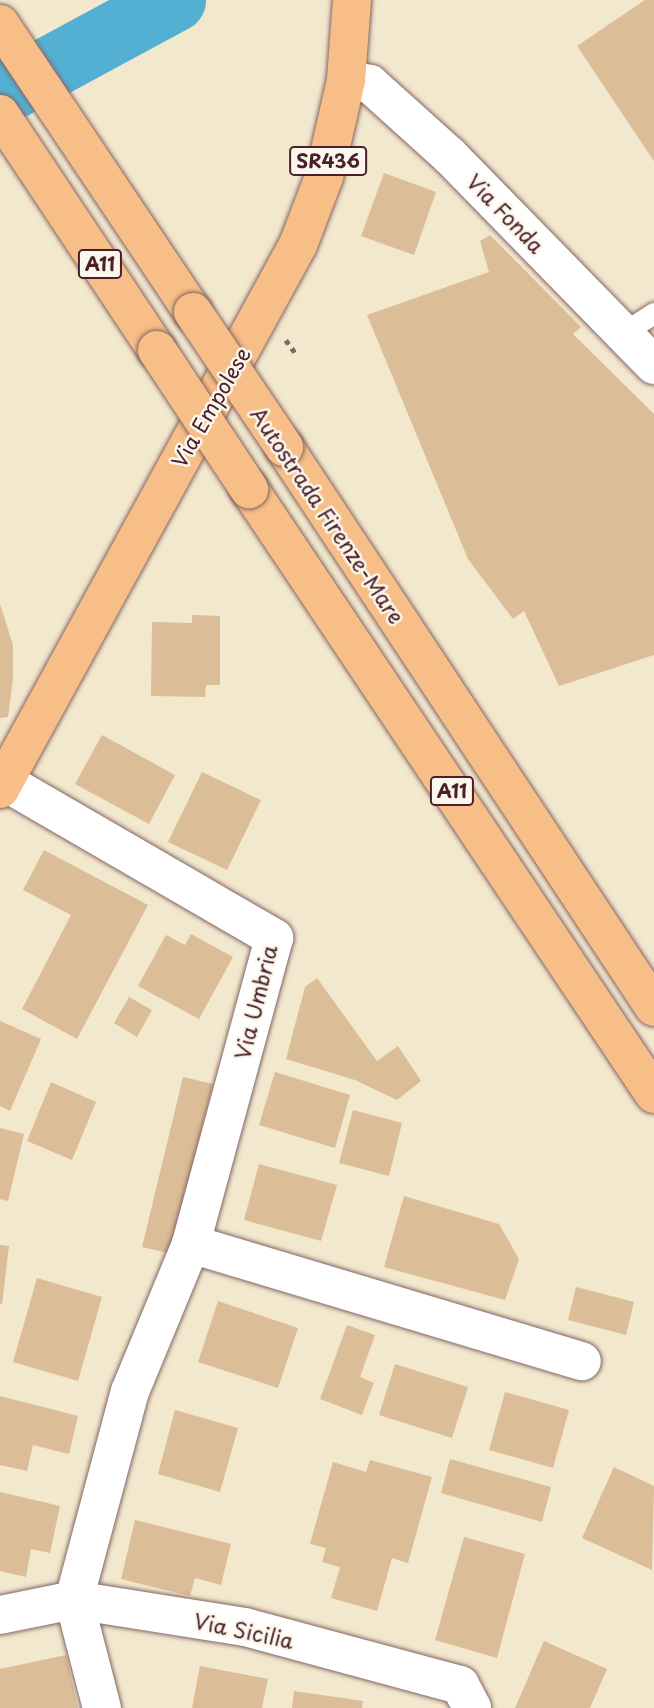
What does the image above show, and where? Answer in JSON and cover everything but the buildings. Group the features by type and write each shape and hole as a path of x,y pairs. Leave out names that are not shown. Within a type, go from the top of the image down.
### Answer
{"main road":[{"name":"Via Empolese","path":"1,783 298,245 324,177 346,80 352,0"},
{"name":"Autostrada Firenze-Mare","path":"0,24 284,447 654,1007"},
{"name":"A11","path":"0,114 654,1094"}],"street":[{"name":"Via Fonda","path":"346,80 370,84 639,323 653,362"},
{"name":"Via Umbria","path":"1,783 274,938 191,1244 130,1391 74,1600 102,1708"},
{"path":"191,1244 582,1361"},
{"name":"Via Sicilia","path":"0,1615 74,1600 245,1626 460,1685 472,1708"}],"waterway":[{"path":"0,94 174,0"}]}
